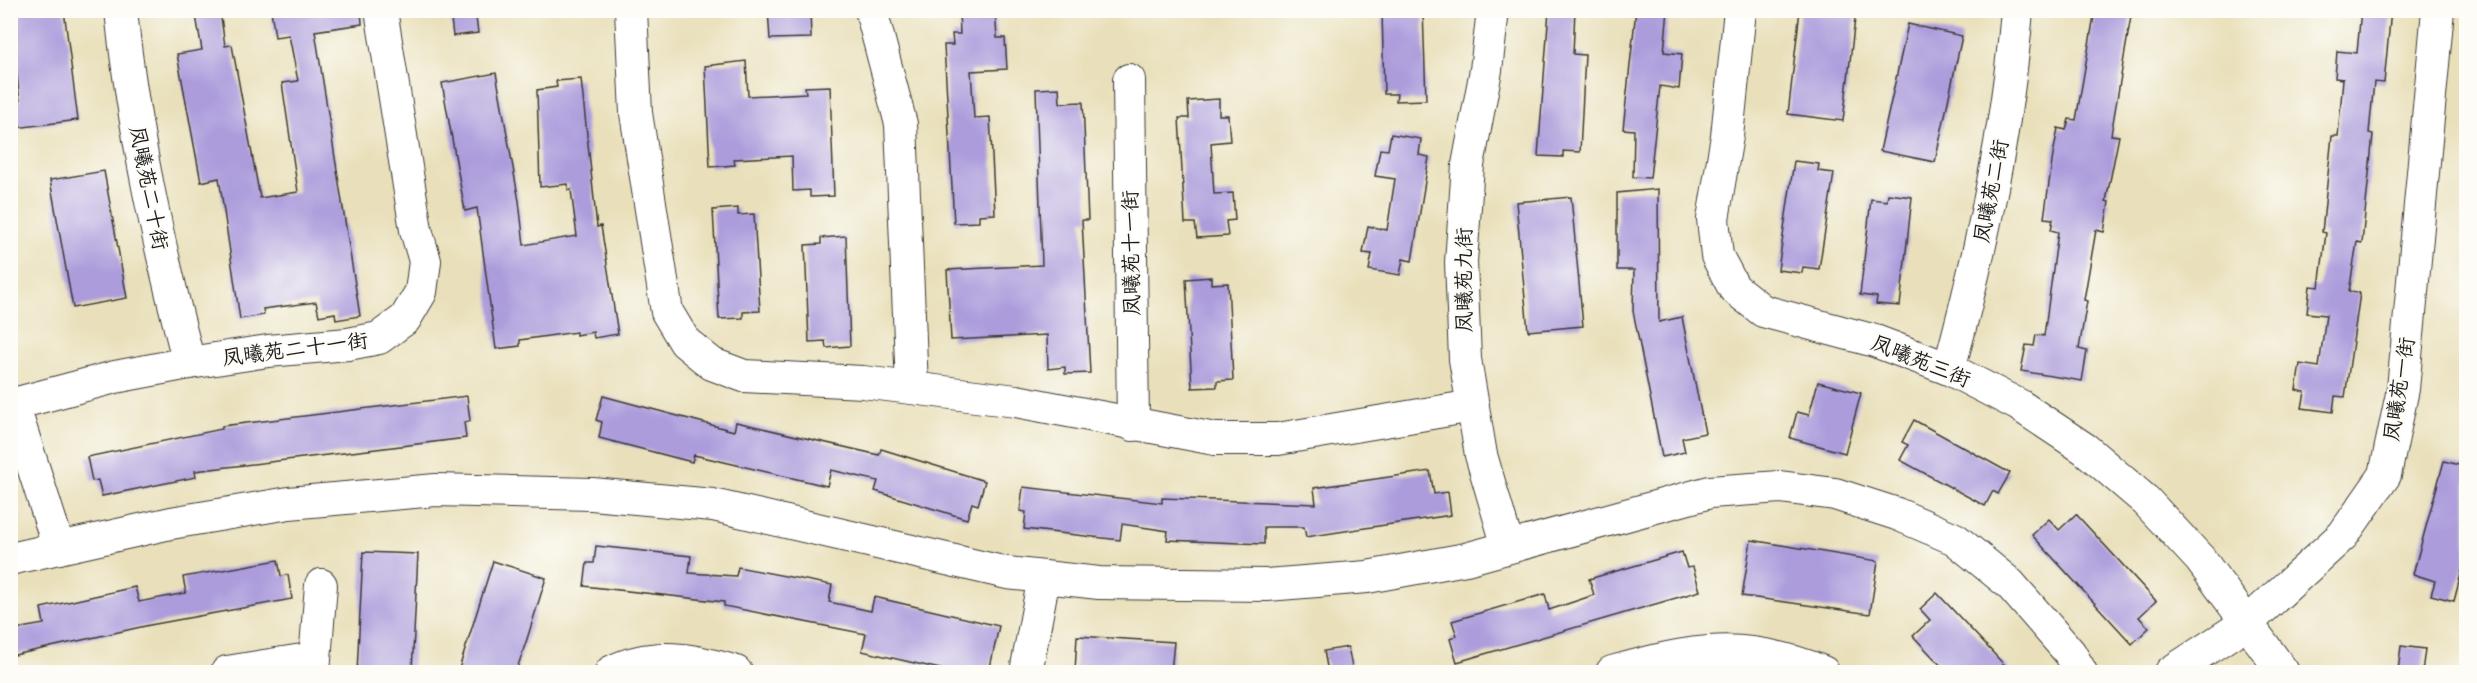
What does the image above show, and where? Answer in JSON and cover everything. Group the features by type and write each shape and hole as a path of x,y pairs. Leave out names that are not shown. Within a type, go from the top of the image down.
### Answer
{"street":[{"name":"凤曦苑二十街","path":"121,10 137,130 152,208 189,363"},
{"name":"凤曦苑二十一街","path":"12,405 115,377 189,363 268,351 348,344 379,338 405,320 421,292 425,261 416,230 381,10"},
{"path":"631,10 636,113 667,312 685,342 712,364 744,376 912,387 1016,401 1215,439 1278,439 1473,406"},
{"path":"872,10 901,124 912,387"},
{"name":"凤曦苑九街","path":"1492,10 1486,70 1468,165 1461,262 1465,359 1481,455 1508,548"},
{"name":"凤曦苑三街","path":"1740,10 1727,136 1713,219 1717,256 1734,288 1763,311 1875,341 1949,369 2019,405 2085,449 2146,501 2200,559 2283,672"},
{"name":"凤曦苑二街","path":"1949,369 1976,267 1998,163 2017,10"},
{"name":"凤曦苑一街","path":"2171,672 2247,622 2343,535 2385,475 2403,389 2438,10"},
{"name":"凤曦苑十一街","path":"1129,80 1133,425"},
{"path":"12,405 59,548"},
{"path":"10,559 171,523 289,503 436,490 568,494 712,506 1007,573 1099,584 1267,585 1367,577 1466,559 1710,492 1780,487 1836,494 1898,514 1955,539 2010,584 2070,653 2081,672"},
{"path":"1026,672 1044,577"},
{"path":"227,672 315,665 321,585"},
{"path":"1612,672 1669,656 1728,650 1787,658 1823,672"},
{"path":"611,672 647,660 682,658 736,672"}],"building":[{"path":"10,10 64,10 78,120 16,128 13,104 20,103"},
{"path":"195,10 220,10 225,46 232,45 260,198 298,192 282,83 298,81 289,35 275,37 271,10 361,10 362,24 315,31 360,316 336,320 335,313 319,316 316,302 263,309 264,315 240,319 219,178 201,182 177,54 202,50"},
{"path":"450,10 475,10 478,33 453,36"},
{"path":"768,10 810,10 811,38 770,39"},
{"path":"959,10 995,10 997,38 1005,38 1007,69 971,71 974,118 990,117 995,214 979,215 979,222 954,223 944,45 953,45 952,34 960,34"},
{"path":"1382,10 1423,10 1426,100 1396,101 1397,94 1384,94"},
{"path":"1549,10 1575,10 1573,54 1585,55 1580,152 1563,151 1563,157 1538,156"},
{"path":"1636,10 1668,10 1664,52 1682,54 1679,89 1660,86 1650,178 1633,177 1634,130 1623,129"},
{"path":"1800,10 1856,10 1843,121 1788,114"},
{"path":"2095,10 2132,10 2111,135 2119,136 2106,201 2109,202 2104,232 2096,230 2084,300 2087,301 2079,349 2087,351 2082,381 2021,371 2026,345 2034,346 2036,335 2044,336 2058,232 2051,230 2053,219 2044,218 2053,155 2058,128 2066,130 2069,119 2076,120"},
{"path":"2361,10 2391,10 2384,83 2374,82 2369,133 2373,134 2362,243 2357,242 2349,292 2360,293 2345,397 2335,396 2333,412 2302,408 2305,392 2296,390 2300,364 2319,367 2326,315 2307,313 2310,286 2319,287 2326,233 2322,232 2332,136 2338,136 2343,79 2335,78 2337,51 2357,53"},
{"path":"1908,24 1962,36 1935,162 1880,151"},
{"path":"746,61 748,96 806,93 805,87 830,86 834,196 810,197 810,190 793,191 792,156 734,159 735,165 710,167 705,66"},
{"path":"496,73 519,201 524,245 577,236 571,190 568,190 568,184 540,187 537,90 557,87 556,81 581,79 597,227 601,226 618,334 594,338 593,332 576,335 576,332 520,340 520,346 496,349 477,208 465,211 442,83"},
{"path":"1059,88 1060,103 1083,102 1088,220 1082,220 1090,373 1065,374 1065,367 1048,369 1047,335 951,340 947,270 1042,265 1036,89"},
{"path":"1219,99 1219,115 1228,115 1230,141 1211,143 1214,194 1233,193 1235,220 1226,221 1228,236 1197,238 1195,223 1185,223 1179,118 1189,118 1188,101"},
{"path":"1391,134 1421,139 1419,155 1429,157 1412,261 1403,259 1400,275 1369,270 1372,254 1363,253 1368,226 1387,230 1395,179 1375,176 1380,149 1388,150"},
{"path":"1794,161 1819,164 1818,171 1834,173 1819,269 1803,267 1802,273 1778,270"},
{"path":"104,171 127,298 73,308 50,180"},
{"path":"1658,189 1659,322 1682,317 1705,433 1682,438 1685,452 1662,457 1633,311 1634,270 1617,270 1617,193"},
{"path":"1888,194 1912,197 1900,306 1876,304 1877,297 1860,295 1871,199 1887,201"},
{"path":"1571,197 1583,326 1528,331 1516,202"},
{"path":"738,208 738,215 754,214 760,311 743,312 743,318 719,319 713,210"},
{"path":"846,236 850,346 826,348 825,341 809,342 805,245 821,244 821,238"},
{"path":"1211,277 1211,284 1228,283 1233,380 1217,381 1217,387 1192,388 1186,279"},
{"path":"1818,382 1861,393 1845,453 1790,438 1797,412 1809,415"},
{"path":"467,396 470,421 464,422 466,438 195,471 196,477 102,496 98,480 92,481 87,457 222,429 222,426"},
{"path":"603,396 734,431 736,422 879,455 881,449 985,481 978,505 972,503 967,519 875,491 878,481 831,470 827,486 694,455 692,462 599,438 602,422 596,420"},
{"path":"1914,420 2010,473 1998,494 1993,491 1985,506 1900,460 1908,445 1902,442"},
{"path":"2444,461 2466,467 2466,555 2454,601 2431,595 2435,581 2413,574"},
{"path":"1430,471 1434,494 1448,492 1451,515 1306,537 1304,527 1264,527 1264,544 1167,540 1168,531 1122,524 1120,540 1024,529 1026,512 1020,511 1023,487 1162,503 1162,498 1316,504 1314,488"},
{"path":"2076,514 2156,601 2139,617 2149,628 2132,644 2032,535 2049,519 2059,530"},
{"path":"1751,540 1878,561 1870,614 1742,596"},
{"path":"596,546 691,556 689,573 736,576 738,567 832,585 829,602 871,611 874,597 999,626 989,672 953,672 862,651 866,634 724,606 724,602 584,586 587,563 594,563"},
{"path":"363,552 418,554 412,672 357,672"},
{"path":"1682,552 1687,568 1693,567 1700,591 1457,662 1450,639 1457,636 1452,621 1545,594 1549,610 1594,595 1589,579"},
{"path":"278,560 281,576 288,575 292,599 150,625 10,656 10,630 44,624 41,608 135,587 139,602 186,593 183,577"},
{"path":"493,561 546,578 527,639 516,672 458,672"},
{"path":"1937,593 2011,672 1947,672 1913,636 1930,620 1920,609"},
{"path":"1077,636 1174,642 1171,672 1075,672"},
{"path":"2401,646 2425,649 2422,672 2398,672"},
{"path":"1348,647 1353,672 1328,672 1324,651"}]}
